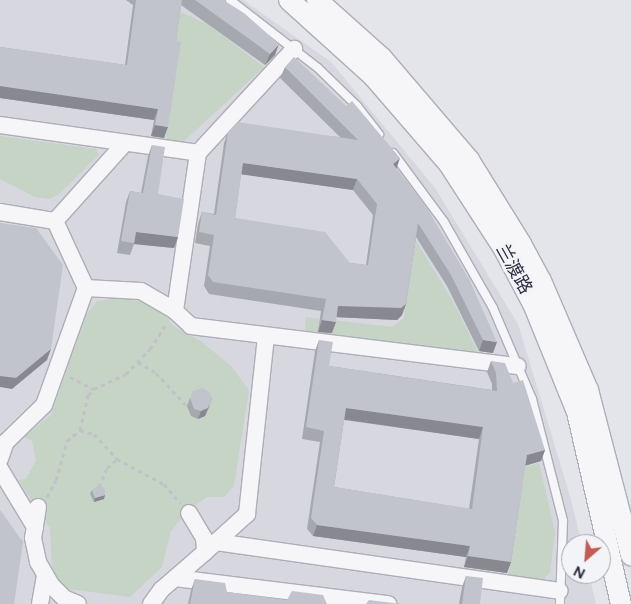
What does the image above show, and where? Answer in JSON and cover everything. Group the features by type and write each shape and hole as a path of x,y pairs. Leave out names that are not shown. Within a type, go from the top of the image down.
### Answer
{"street":[{"name":"兰渡路","path":"289,0 373,76 449,164 504,249 534,306 577,412 621,604"},
{"name":"兰渡路","path":"317,0 382,58 462,153 521,244 541,281 588,390 631,555"},
{"path":"176,311 198,153 294,49"},
{"path":"0,125 198,153"},
{"path":"55,221 125,143"},
{"path":"0,212 55,221"},
{"path":"0,459 3,440 44,405 86,288 55,221"},
{"path":"86,288 141,290 176,311 191,326 518,366"},
{"path":"152,604 175,578 247,514 266,336"},
{"path":"0,468 35,527"},
{"path":"38,507 32,538 36,554 45,575 64,598 78,604"},
{"path":"188,513 211,547 560,597"},
{"path":"40,604 45,575"},
{"path":"175,578 388,604"}],"lane":[{"path":"230,0 294,49 357,106 444,222 493,308 532,399 563,522 560,597"}],"path":[{"path":"38,507 56,480 67,441 80,430 88,395 94,388 126,374 138,362 176,311"},
{"path":"138,362 156,373 187,406"},
{"path":"67,376 94,388"},
{"path":"80,430 94,434 117,459 164,484 188,513"},
{"path":"98,489 107,468 117,459"}],"shaded area":[{"path":"0,0 243,0 331,62 435,188 518,324 570,496 580,534 561,534 561,584 591,584 596,604 0,604"}],"green space":[{"path":"181,12 209,25 264,67 182,143 165,141 179,53 174,49 177,14"},
{"path":"0,136 96,149 99,155 58,195 49,199 35,197 0,179"},
{"path":"415,239 454,303 478,352 471,354 305,331 306,317 393,327 404,318"},
{"path":"121,298 150,302 161,308 172,325 202,342 231,366 249,390 234,486 224,497 207,497 188,510 171,531 162,567 130,597 68,589 59,581 52,568 50,528 18,480 26,479 36,460 32,441 24,437 51,415 86,315 97,301"},
{"path":"539,463 555,532 550,572 540,583 508,579 525,467"}],"building":[{"path":"136,0 182,0 176,41 181,42 168,127 155,125 158,109 0,86 0,47 127,65"},
{"path":"195,0 223,0 244,13 279,44 270,54"},
{"path":"294,57 346,106 352,101 400,158 393,164 425,205 469,279 497,342 483,340 451,275 418,223 406,304 401,308 338,306 336,322 322,320 326,299 213,282 208,275 214,235 199,232 202,212 216,215 228,132 237,122 358,140 285,67","holes":["243,163 357,179 377,204 368,265 350,263 325,232 235,218"]},
{"path":"152,145 165,147 158,194 184,199 178,237 136,232 134,243 121,241 130,191 143,193"},
{"path":"0,223 36,228 63,265 51,349 16,378 0,376"},
{"path":"319,340 333,342 329,366 497,391 496,373 491,361 505,363 513,383 523,380 545,450 527,455 511,562 468,556 470,546 317,525 311,518 324,431 306,427","holes":["346,408 483,427 472,509 334,487"]},
{"path":"203,388 209,392 212,398 208,408 201,411 194,409 190,398 193,391"},
{"path":"99,485 105,489 105,495 95,498 92,490"},
{"path":"0,510 23,542 14,604 0,604"},
{"path":"466,576 483,578 480,604 462,604"},
{"path":"195,579 225,583 227,592 287,600 292,591 323,595 327,604 190,604"},
{"path":"369,600 401,604 366,604"}]}
